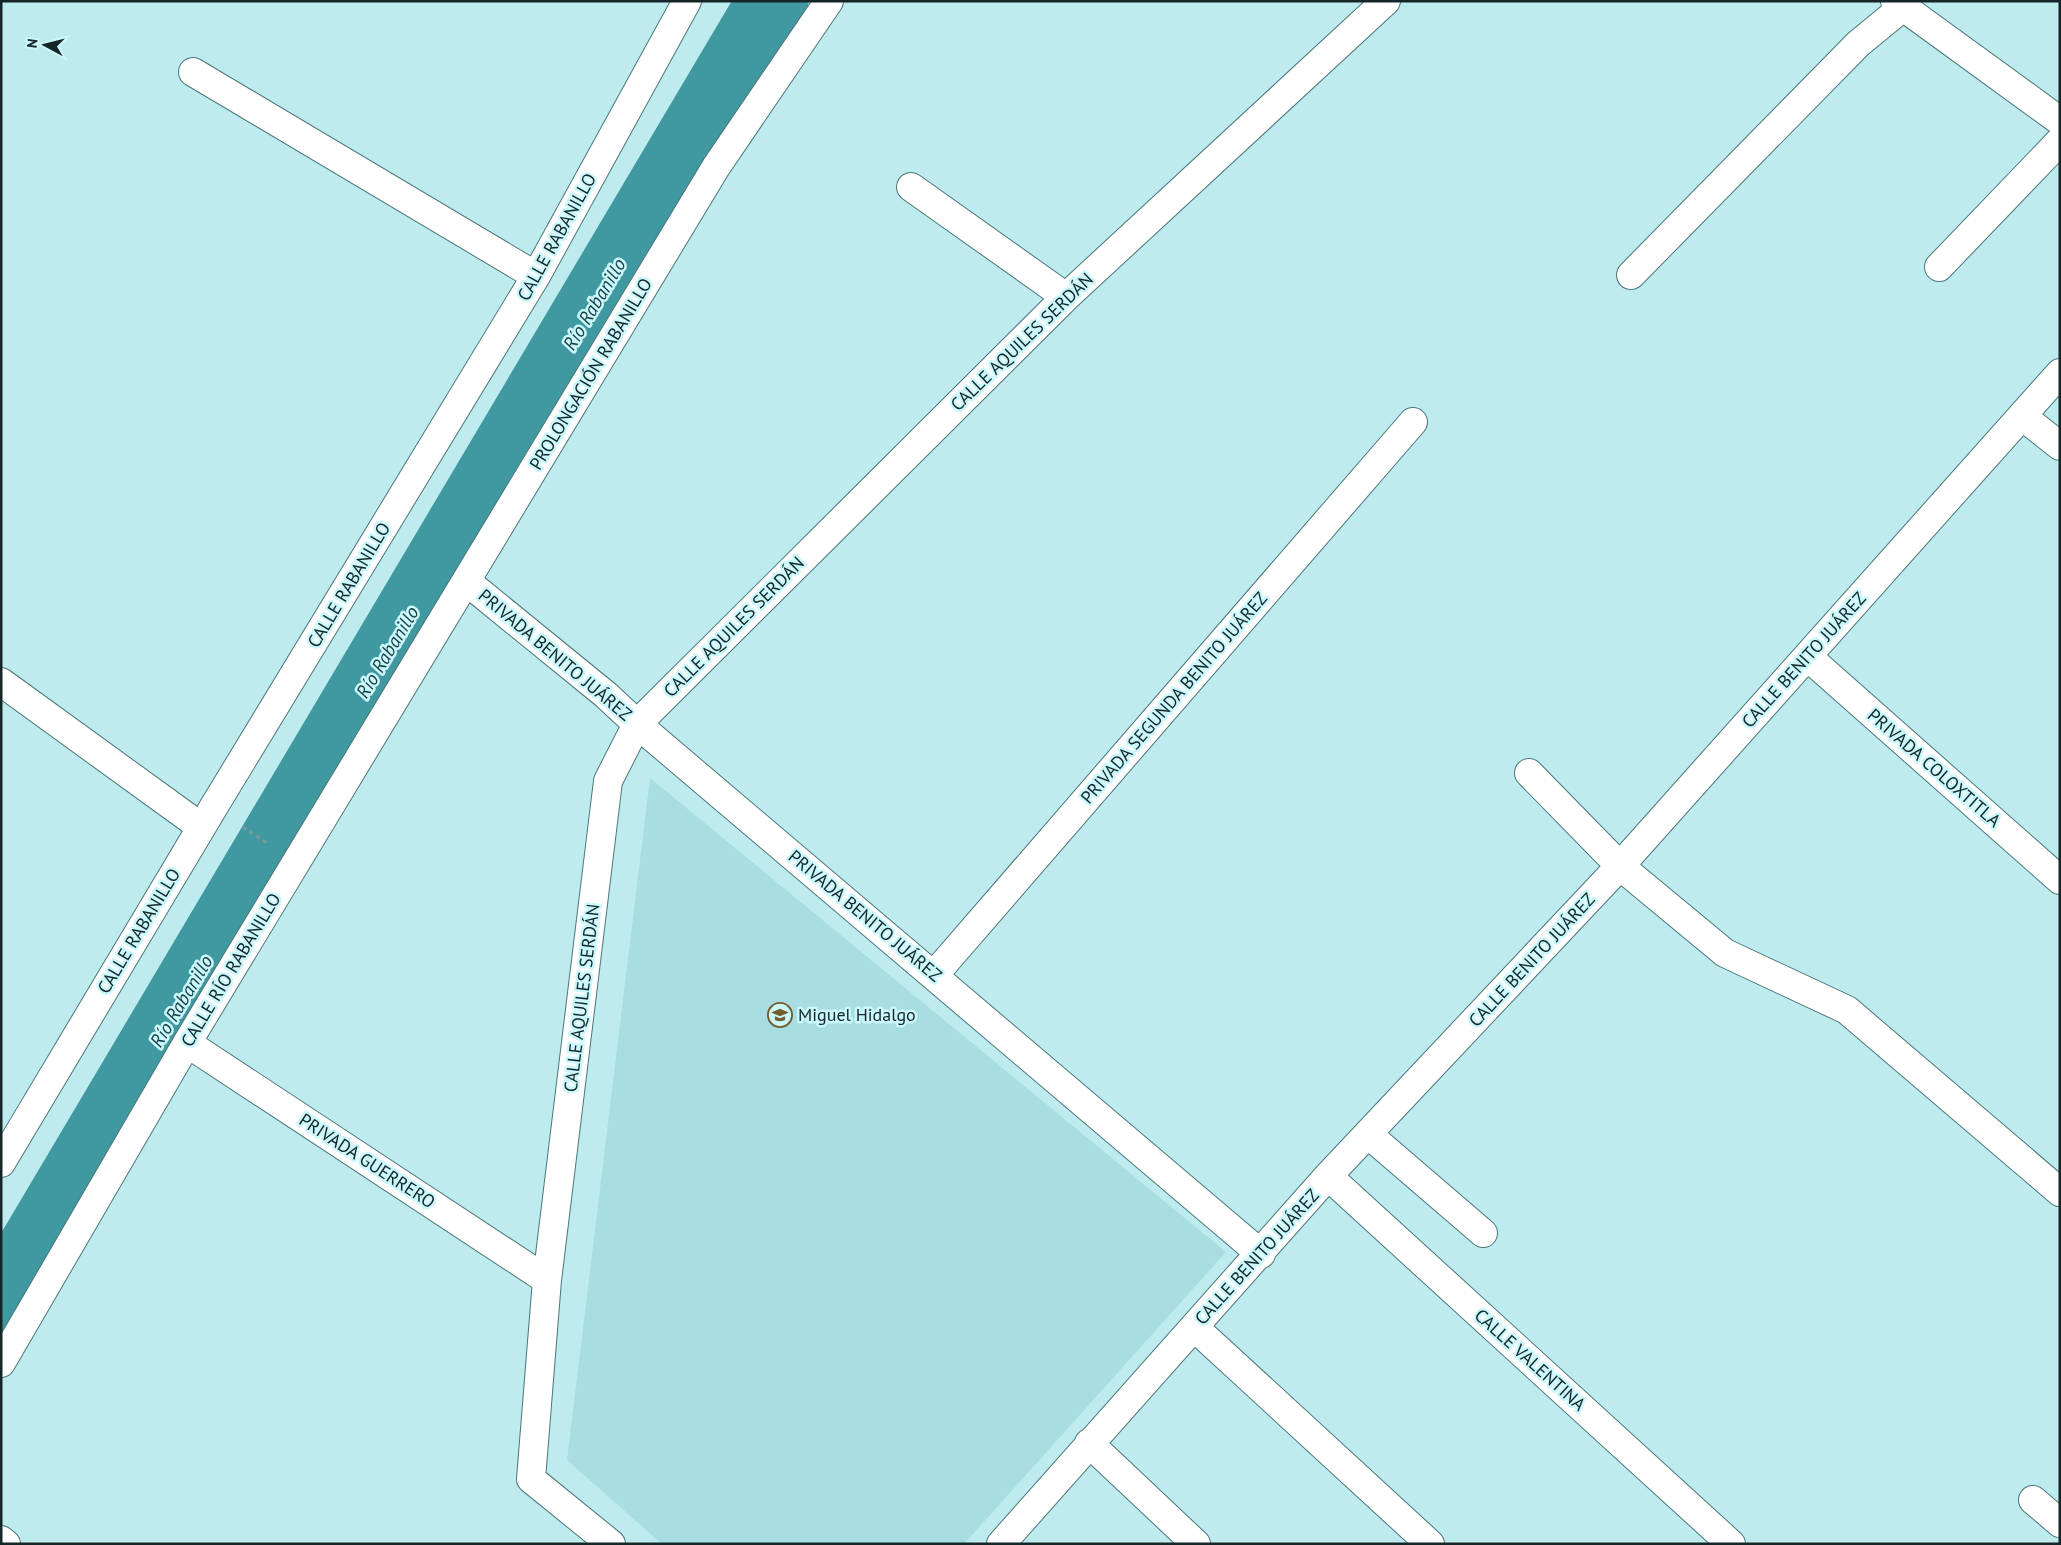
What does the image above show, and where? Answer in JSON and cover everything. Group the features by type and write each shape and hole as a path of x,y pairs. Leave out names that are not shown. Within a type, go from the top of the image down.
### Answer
{"street":[{"name":"CALLE RABANILLO","path":"1,1163 201,827 536,276 687,1"},
{"name":"PROLONGACIÓN RABANILLO","path":"466,581 716,167 829,1"},
{"name":"CALLE AQUILES SERDÁN","path":"611,1544 531,1479 547,1280 608,782 637,724 1066,297 1386,1"},
{"path":"1631,275 1899,4 2060,122"},
{"path":"194,72 536,276"},
{"path":"1939,267 2060,141"},
{"path":"911,187 1066,297"},
{"name":"CALLE BENITO JUÁREZ","path":"1001,1544 1261,1254 1328,1176 1369,1135 1620,866 2060,373"},
{"path":"2022,416 2060,446"},
{"name":"PRIVADA SEGUNDA BENITO JUÁREZ","path":"934,975 1413,422"},
{"name":"PRIVADA BENITO JUÁREZ","path":"466,581 606,694 637,724 1261,1254"},
{"name":"CALLE RÍO RABANILLO","path":"1,1363 187,1043 466,581"},
{"name":"PRIVADA COLOXTITLA","path":"1808,657 2060,880"},
{"path":"1,682 201,827"},
{"path":"1529,773 1620,866 1725,952 1847,1010 2060,1192"},
{"name":"PRIVADA GUERRERO","path":"187,1043 547,1280"},
{"path":"1369,1135 1483,1233"},
{"name":"CALLE VALENTINA","path":"1328,1176 1731,1544"},
{"path":"1194,1327 1430,1544"},
{"path":"1089,1444 1196,1544"},
{"path":"2033,1500 2060,1523"},
{"path":"1,1540 6,1544"}],"path":[{"path":"240,825 273,846"}],"shaded area":[{"name":"Miguel Hidalgo","path":"650,778 1226,1252 964,1544 662,1544 567,1460"}],"waterway":[{"name":"Río Rabanillo","path":"1,1303 773,1"}],"place":[{"name":"Miguel Hidalgo","path":"780,1015"}]}
